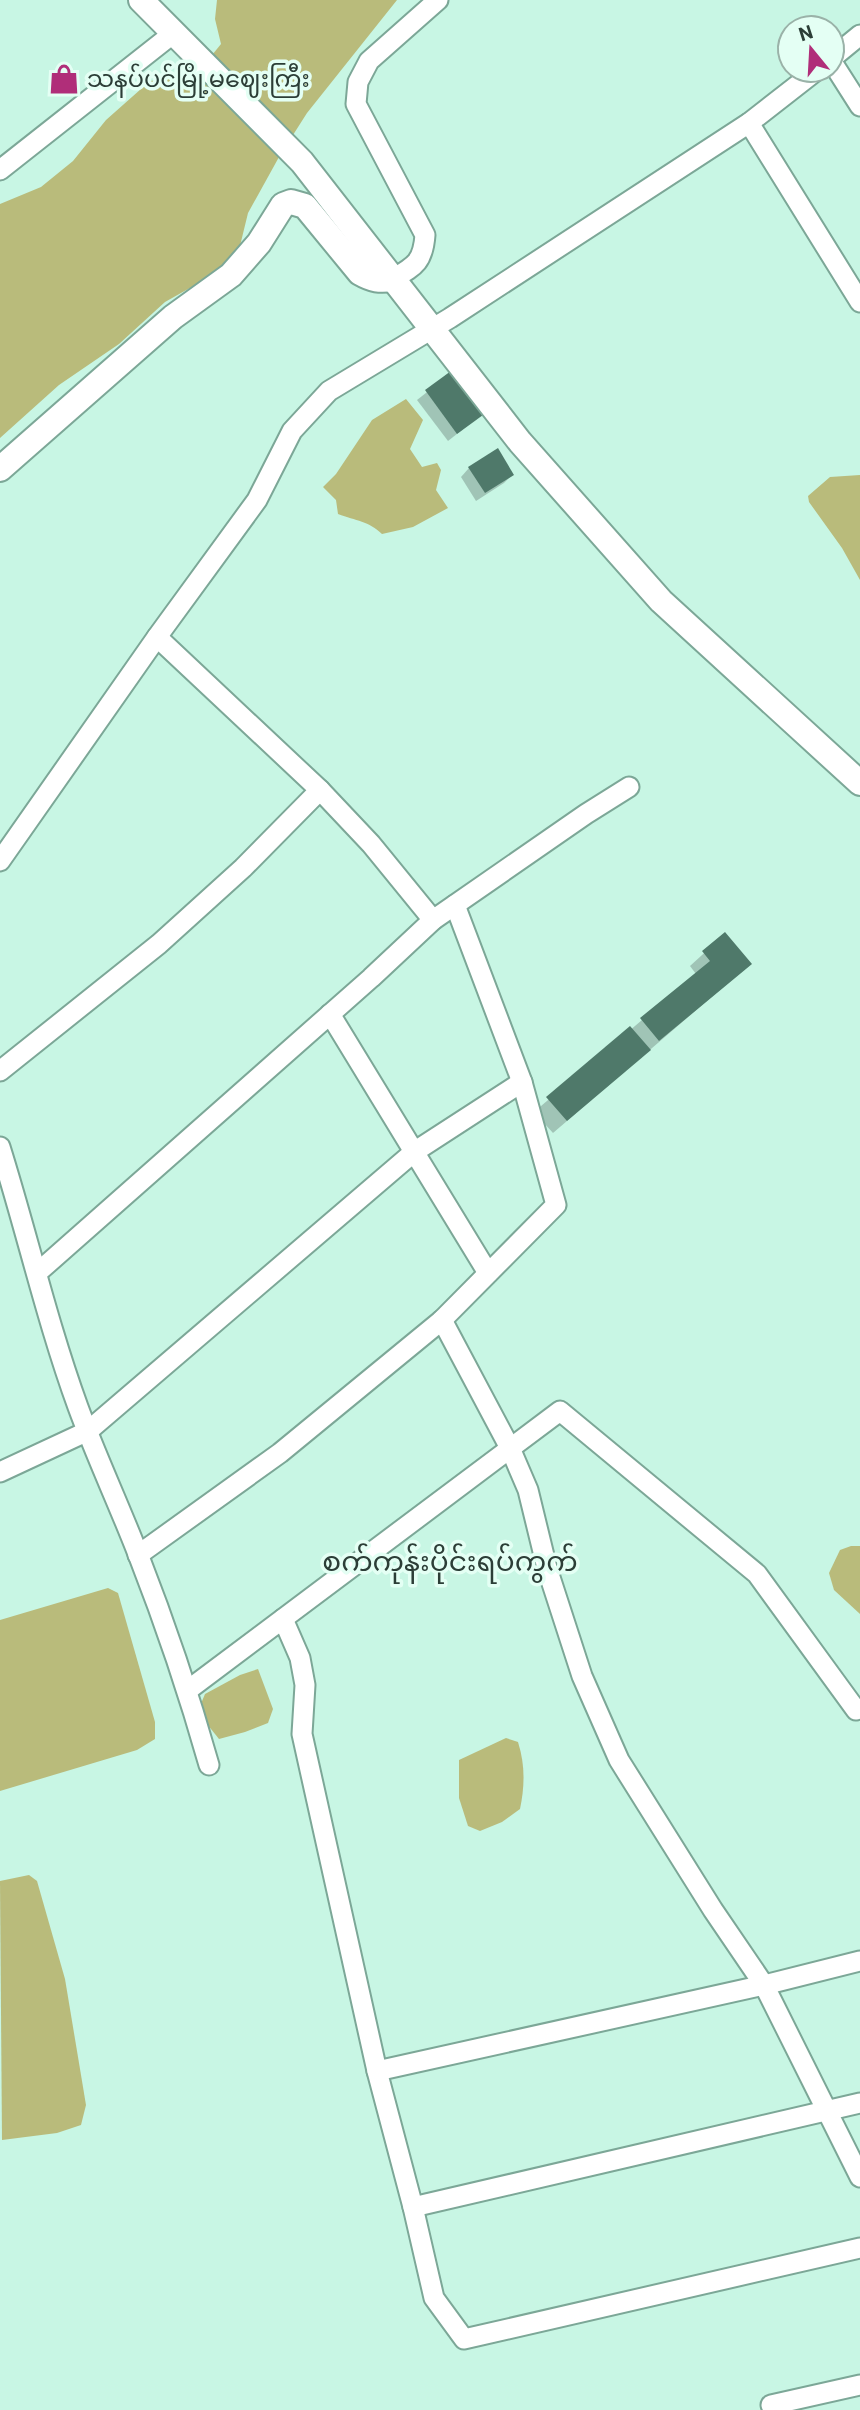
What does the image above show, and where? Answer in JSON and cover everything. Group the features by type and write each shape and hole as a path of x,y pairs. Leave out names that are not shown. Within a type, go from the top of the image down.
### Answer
{"street":[{"path":"141,0 302,162 520,442 661,601 860,783"},
{"path":"0,469 173,317 231,275 259,243 283,205 291,202 305,206 360,273 369,279 393,279 416,265 424,251 425,235 356,104 358,82 369,61 438,0"},
{"path":"0,170 174,32"},
{"path":"846,48 860,35"},
{"path":"846,83 860,106"},
{"path":"0,862 157,636 257,500 292,430 329,391 494,289 749,122 799,84"},
{"path":"749,122 860,302"},
{"path":"157,636 320,790 371,844 433,920"},
{"path":"37,1273 433,920 629,787"},
{"path":"0,1071 159,944 243,868 320,790"},
{"path":"138,1555 279,1453 442,1320 556,1205 522,1082 455,905"},
{"path":"330,1014 488,1273"},
{"path":"0,1472 88,1431 414,1152 522,1082"},
{"path":"0,1147 50,1322 88,1431 188,1690 209,1765"},
{"path":"442,1320 510,1448 528,1490 547,1568 582,1676 619,1760 713,1910 764,1985 860,2177"},
{"path":"188,1690 560,1411 757,1574 856,1710 860,1709"},
{"path":"283,1619 300,1658 305,1685 302,1734 377,2071 434,2298 464,2339 860,2248"},
{"path":"377,2071 860,1961"},
{"path":"413,2207 860,2104"},
{"path":"771,2405 860,2385"}],"shaded area":[{"path":"217,0 397,0 307,113 279,157 248,213 239,250 213,275 165,302 119,344 59,385 0,438 0,204 41,187 73,161 106,120 150,81 195,76 221,44 215,19"},
{"path":"406,399 423,420 410,449 422,467 437,463 441,470 436,490 448,508 413,527 382,534 367,524 338,514 336,500 323,487 336,474 372,420"},
{"path":"860,475 860,580 842,548 809,502 808,496 830,477"},
{"path":"860,1546 860,1614 834,1590 829,1573 840,1550"},
{"path":"108,1588 118,1593 155,1722 155,1739 137,1750 0,1791 0,1620"},
{"path":"258,1669 273,1709 268,1723 219,1739 207,1724 200,1706 205,1694 240,1675"},
{"path":"506,1738 518,1742 522,1758 520,1809 502,1822 480,1831 468,1826 459,1798 459,1760"},
{"path":"29,1875 37,1881 65,1979 86,2105 81,2125 57,2133 2,2140 0,1881"}],"building":[{"path":"451,371 483,415 457,434 425,390"},
{"path":"498,448 514,475 485,493 468,467"},
{"path":"725,932 752,964 659,1041 640,1018 710,961 702,951"},
{"path":"630,1026 651,1050 567,1121 546,1097"}],"place":[{"name":"သနပ်ပင်မြို့မဈေးကြီး","path":"64,79"}],"district":[{"name":"စက်ကုန်းပိုင်းရပ်ကွက်","path":"450,1561"}]}
